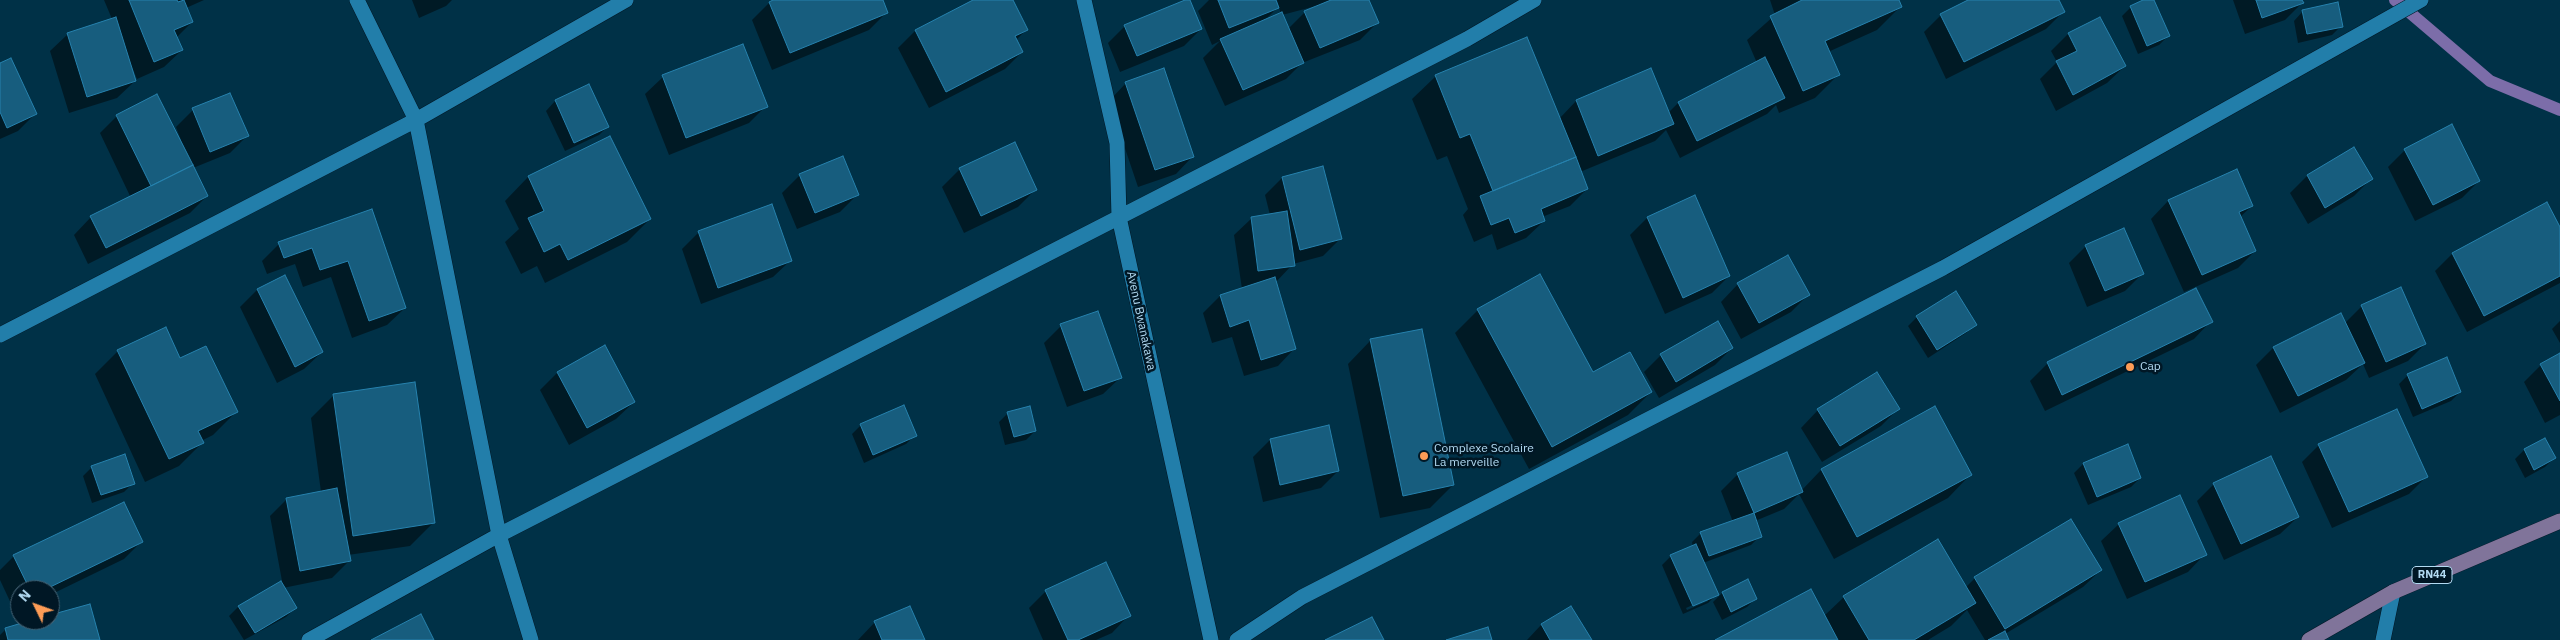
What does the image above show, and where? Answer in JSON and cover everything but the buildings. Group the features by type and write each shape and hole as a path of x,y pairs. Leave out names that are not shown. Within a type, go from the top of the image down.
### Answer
{"main road":[{"name":"RN44","path":"2309,640 2393,592 2560,521"}],"street":[{"path":"357,0 416,120 500,535 531,640"},
{"path":"0,335 416,120 626,0"},
{"name":"Avenu Bwanakawa","path":"1084,0 1117,143 1119,218 1211,640"},
{"path":"310,640 500,535 1467,39 1534,0"},
{"path":"1237,640 1302,597 1943,268 2421,0"},
{"path":"2383,640 2393,592"}],"waterway":[{"path":"2395,0 2490,81 2560,110"}],"place":[{"name":"Cap","path":"2130,367"},
{"name":"Complexe Scolaire La merveille","path":"1424,456"}]}
